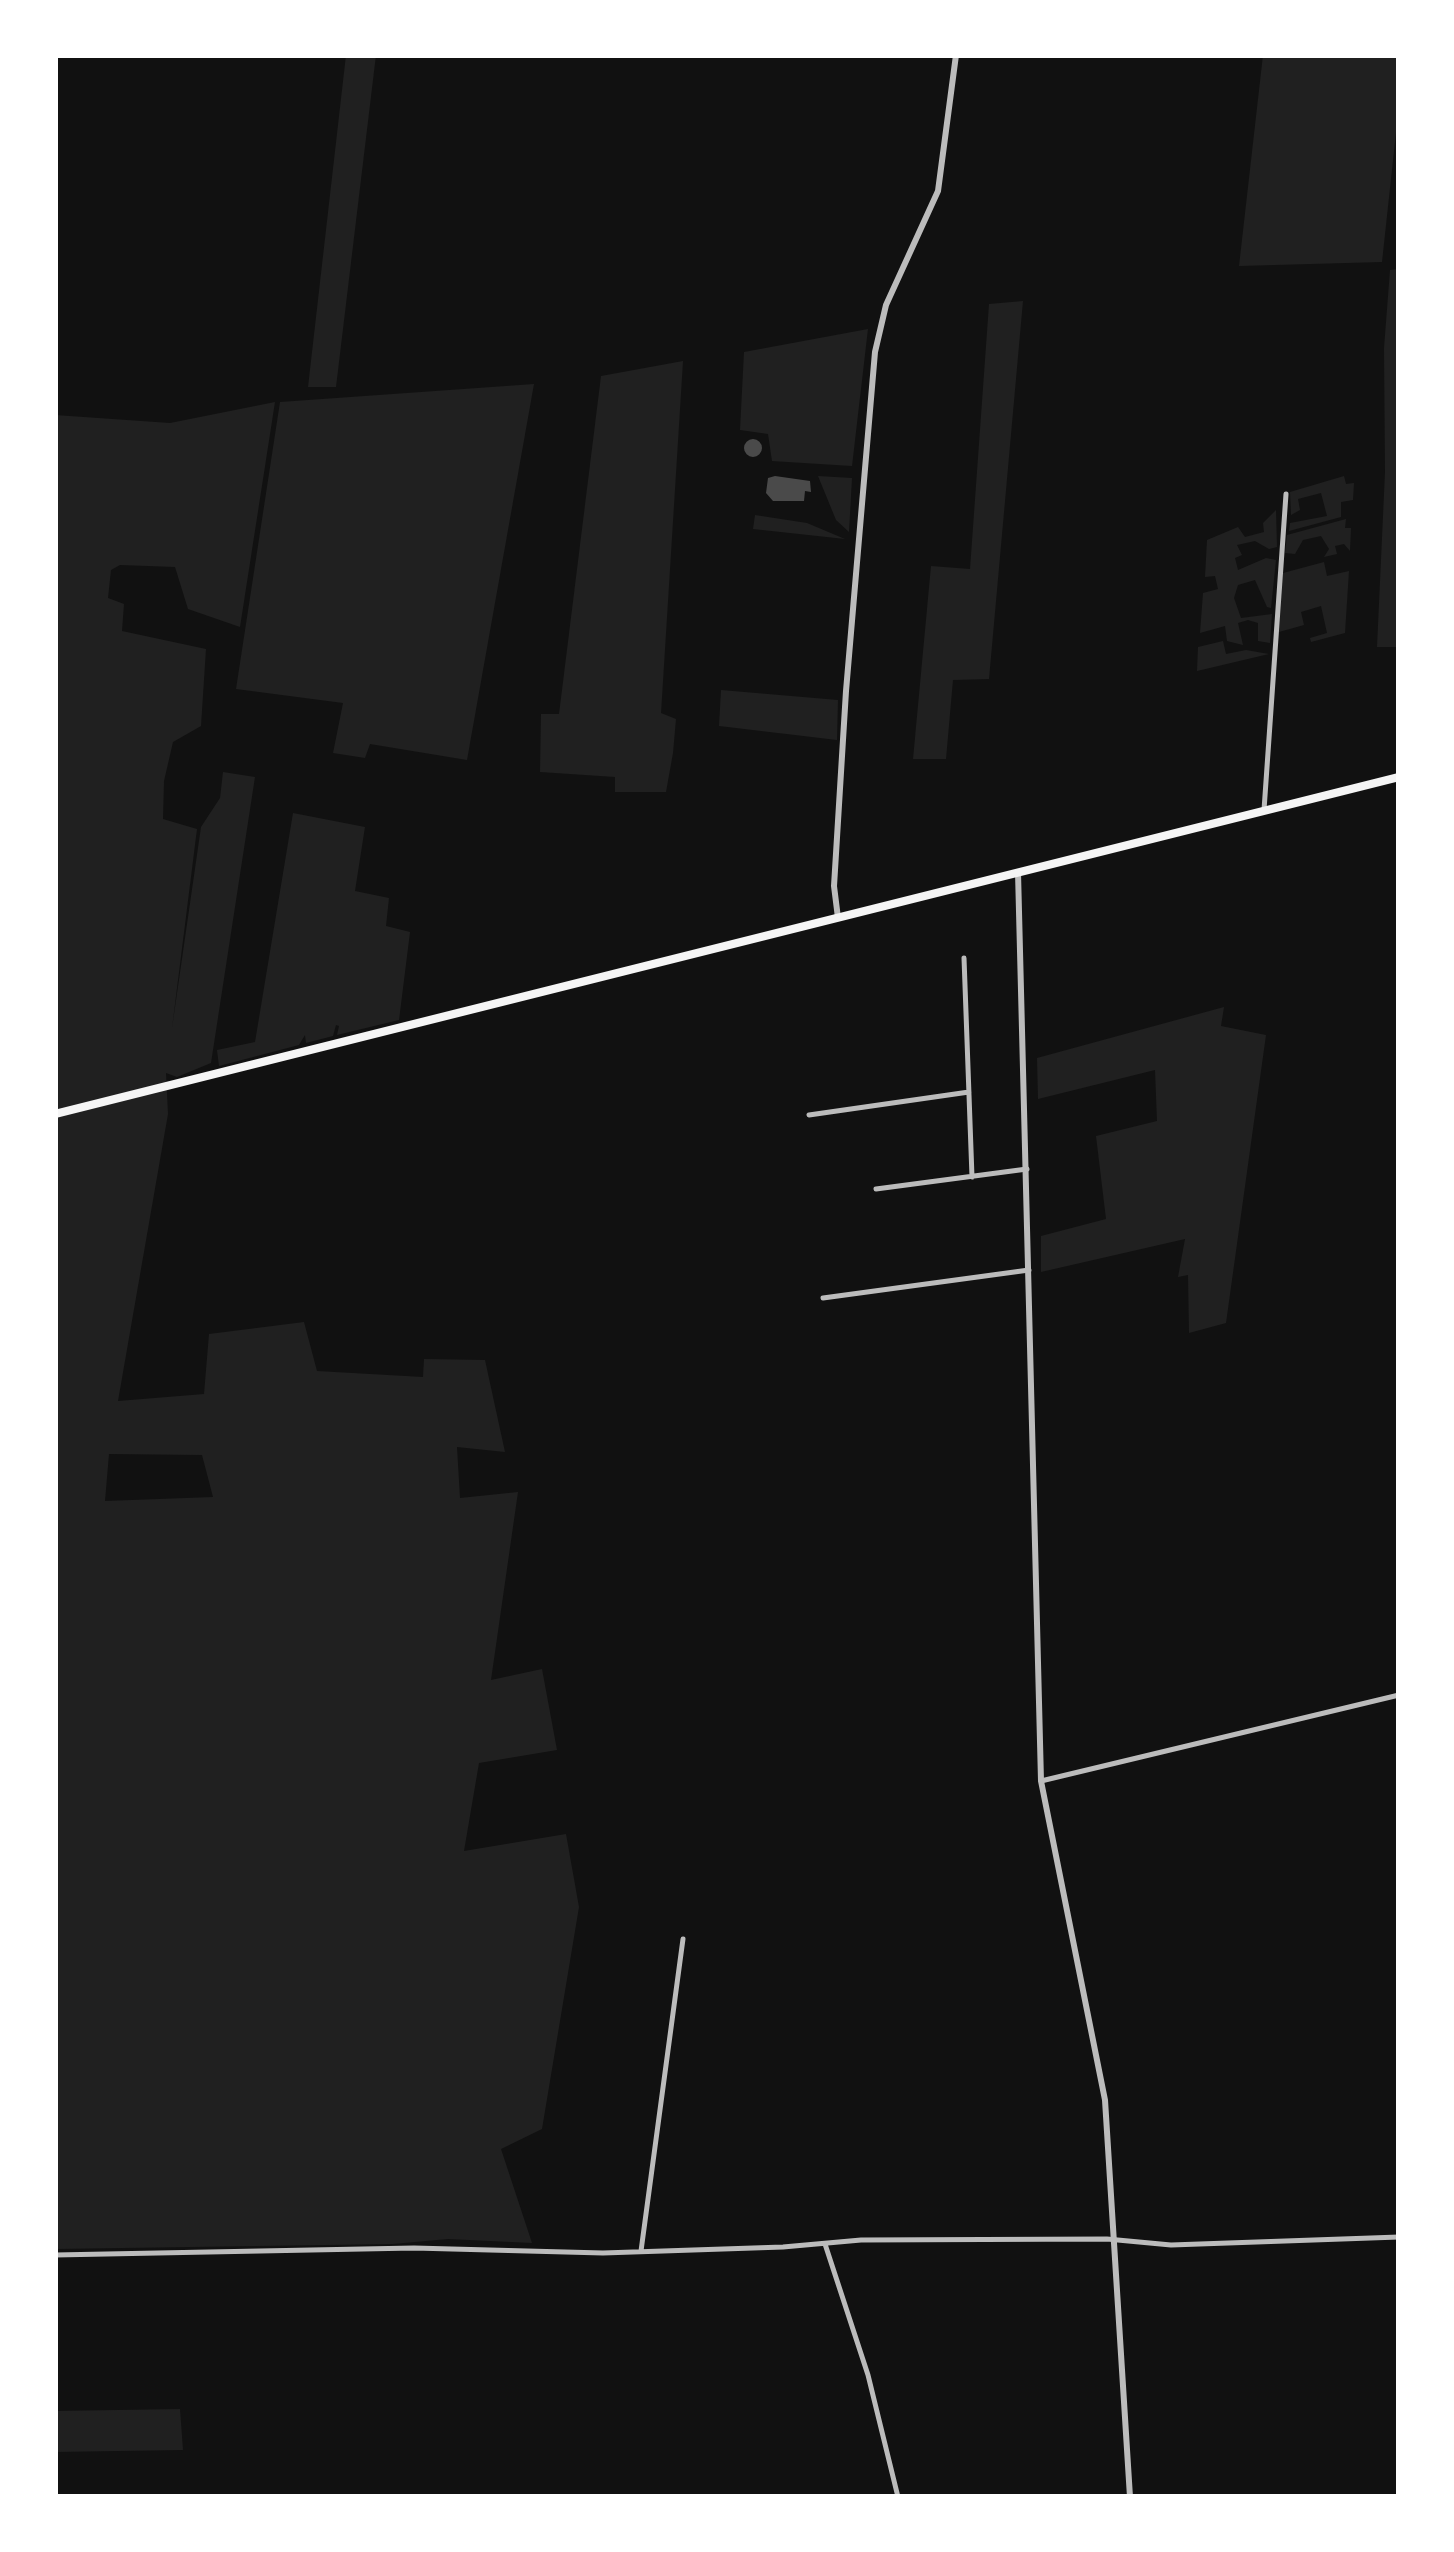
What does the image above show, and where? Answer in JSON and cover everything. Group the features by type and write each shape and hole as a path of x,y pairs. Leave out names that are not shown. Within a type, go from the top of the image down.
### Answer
{"main road":[{"path":"55,1114 1399,777"}],"street":[{"path":"838,918 834,886 846,691 876,352 886,305 938,191 956,55"},
{"path":"1264,811 1286,494"},
{"path":"1018,872 1041,1781 1098,2058 1115,2243 1130,2497"},
{"path":"964,958 972,1177"},
{"path":"809,1115 969,1092"},
{"path":"876,1189 1027,1169"},
{"path":"824,1298 1029,1270"},
{"path":"1041,1781 1399,1695"},
{"path":"641,2251 683,1938"},
{"path":"55,2255 414,2248 641,2251 936,2239 1115,2243 1399,2237"},
{"path":"825,2244 868,2375 898,2497"}],"shaded area":[{"path":"346,55 376,55 336,387 308,387"},
{"path":"1263,55 1399,55 1399,105 1382,262 1239,266"},
{"path":"1399,269 1399,647 1377,647 1385,472 1384,348 1390,270"},
{"path":"1023,301 989,679 953,680 946,759 913,759 931,566 970,569 989,304"},
{"path":"868,329 852,466 772,461 768,434 740,430 744,352"},
{"path":"683,361 661,713 676,719 673,753 666,792 615,792 615,777 540,772 541,714 559,714 601,376"},
{"path":"534,384 467,760 370,744 365,758 333,753 343,703 236,689 280,402"},
{"path":"275,402 240,627 188,609 175,567 120,565 111,570 108,598 124,604 122,631 206,649 201,726 173,742 164,781 163,819 197,829 172,1028 201,827 220,798 223,772 255,777 211,1063 177,1077 166,1073 168,1114 118,1401 204,1394 209,1334 304,1322 317,1371 423,1377 424,1359 485,1360 505,1452 457,1447 460,1498 518,1492 491,1680 542,1669 557,1750 479,1763 464,1851 566,1834 579,1907 542,2129 501,2149 532,2243 448,2239 393,2244 55,2249 55,415 170,423","holes":["109,1454 202,1455 213,1497 105,1501"]},
{"path":"818,476 852,478 849,532 836,520"},
{"path":"1344,476 1346,484 1354,483 1353,500 1341,502 1341,517 1289,531 1290,523 1327,516 1321,493 1298,499 1300,510 1291,515 1290,492"},
{"path":"1276,510 1277,547 1269,549 1255,541 1237,545 1242,555 1235,558 1238,570 1266,558 1276,560 1271,608 1255,580 1238,585 1234,598 1241,618 1272,614 1270,643 1258,641 1258,623 1248,620 1238,623 1243,645 1227,641 1225,626 1200,633 1203,593 1218,589 1215,576 1205,577 1207,540 1238,527 1245,537 1264,532 1263,523"},
{"path":"755,515 807,523 845,539 753,529"},
{"path":"1346,519 1345,528 1351,528 1350,551 1344,544 1335,546 1337,554 1324,557 1329,549 1321,536 1303,540 1295,554 1285,553 1287,535"},
{"path":"1324,562 1327,576 1349,571 1345,633 1311,642 1310,638 1327,633 1321,606 1301,612 1304,625 1279,632 1283,573"},
{"path":"1223,641 1226,654 1246,650 1269,654 1197,671 1198,647"},
{"path":"721,690 838,700 837,740 719,726"},
{"path":"293,813 365,827 355,891 389,898 386,926 410,932 399,1020 337,1035 336,1025 333,1036 306,1043 305,1035 299,1045 219,1066 217,1050 255,1042"},
{"path":"1224,1007 1221,1026 1266,1035 1226,1323 1189,1333 1188,1275 1178,1277 1185,1239 1041,1272 1041,1236 1106,1219 1096,1136 1157,1121 1155,1070 1038,1099 1037,1058"},
{"path":"180,2409 183,2450 55,2452 55,2411"}],"building":[{"path":"753,439 760,441 760,455 753,457 746,455 744,448 746,441"},
{"path":"768,478 810,481 811,492 805,491 804,501 773,501 766,493"}]}
